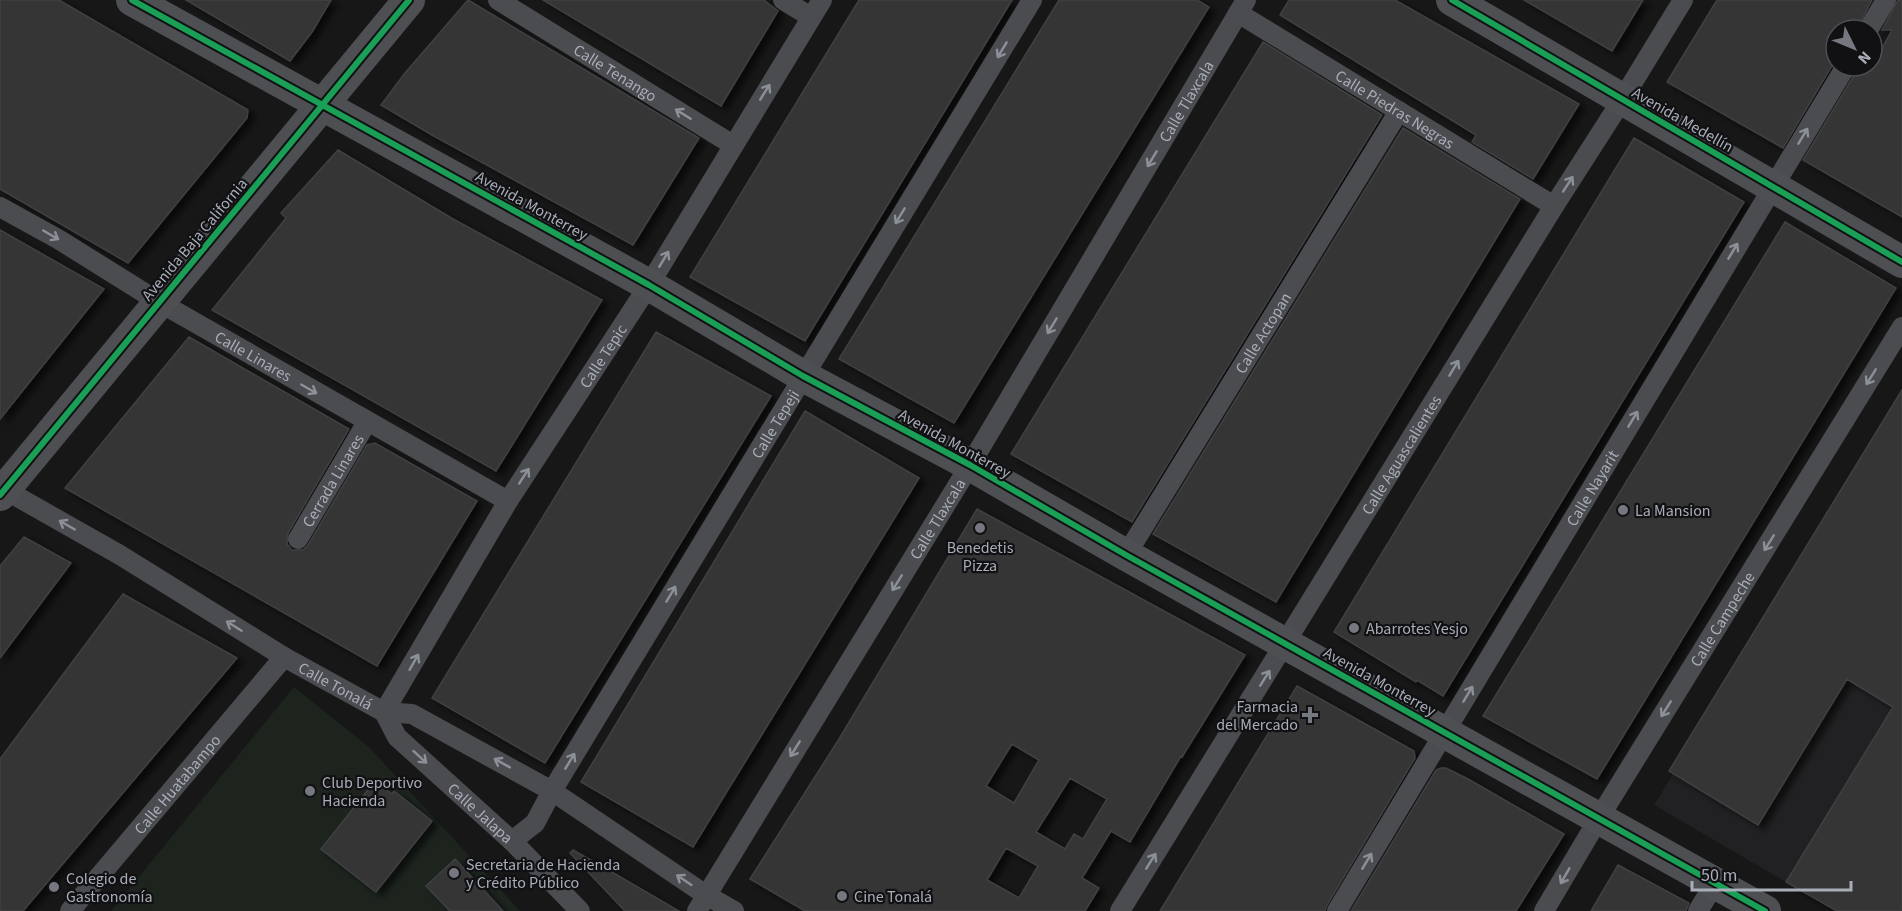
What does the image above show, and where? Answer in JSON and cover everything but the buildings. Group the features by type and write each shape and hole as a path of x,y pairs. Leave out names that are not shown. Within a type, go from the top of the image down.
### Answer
{"main road":[{"name":"Avenida Monterrey","path":"132,0 649,285 803,376 970,465 1126,555 1765,911"},
{"name":"Avenida Baja California","path":"2,490 409,0"},
{"name":"Avenida Medellín","path":"1452,0 1902,262"}],"street":[{"name":"Calle Tenango","path":"498,0 732,145"},
{"path":"783,0 811,17"},
{"name":"Calle Tepic","path":"384,712 508,501 649,285 822,0"},
{"name":"Calle Tepeji","path":"512,841 535,823 552,790 1032,0"},
{"name":"Calle Aguascalientes","path":"1120,911 1683,0"},
{"path":"1875,18 1886,0"},
{"name":"Calle Piedras Negras","path":"1242,6 1399,111 1554,206"},
{"name":"Calle Tlaxcala","path":"701,903 970,465 1242,6"},
{"name":"Calle Nayarit","path":"1337,911 1839,78"},
{"name":"Calle Actopan","path":"1126,555 1399,111"},
{"name":"Calle Linares","path":"0,207 58,239 159,302 508,501"},
{"name":"Calle Campeche","path":"1544,911 1902,327"},
{"name":"Cerrada Linares","path":"298,539 367,422"},
{"name":"Calle Tonalá","path":"2,490 120,555 284,657 384,712 412,714 552,790 701,903 734,911"},
{"name":"Calle Huatabampo","path":"70,911 284,657"},
{"name":"Calle Jalapa","path":"384,712 397,737 512,841 580,911"},
{"path":"1698,911 1715,883"}],"shaded area":[{"path":"1902,401 1902,691 1786,882 1654,805"},
{"name":"Club Deportivo Hacienda","path":"294,687 369,747 520,911 111,911"}],"cycle path":[{"path":"132,0 649,285 803,376 970,465 1126,555 1765,911"},
{"path":"0,495 409,0"},
{"path":"1452,0 1902,262"}],"place":[{"name":"La Mansion","path":"1623,510"},
{"name":"Benedetis Pizza","path":"980,528"},
{"name":"Abarrotes Yesjo","path":"1354,628"},
{"name":"Farmacia del Mercado","path":"1310,715"},
{"name":"Club Deportivo Hacienda","path":"310,791"},
{"name":"Secretaria de Hacienda y Crédito Público","path":"454,873"},
{"name":"Colegio de Gastronomía","path":"54,887"},
{"name":"Cine Tonalá","path":"842,896"}]}
